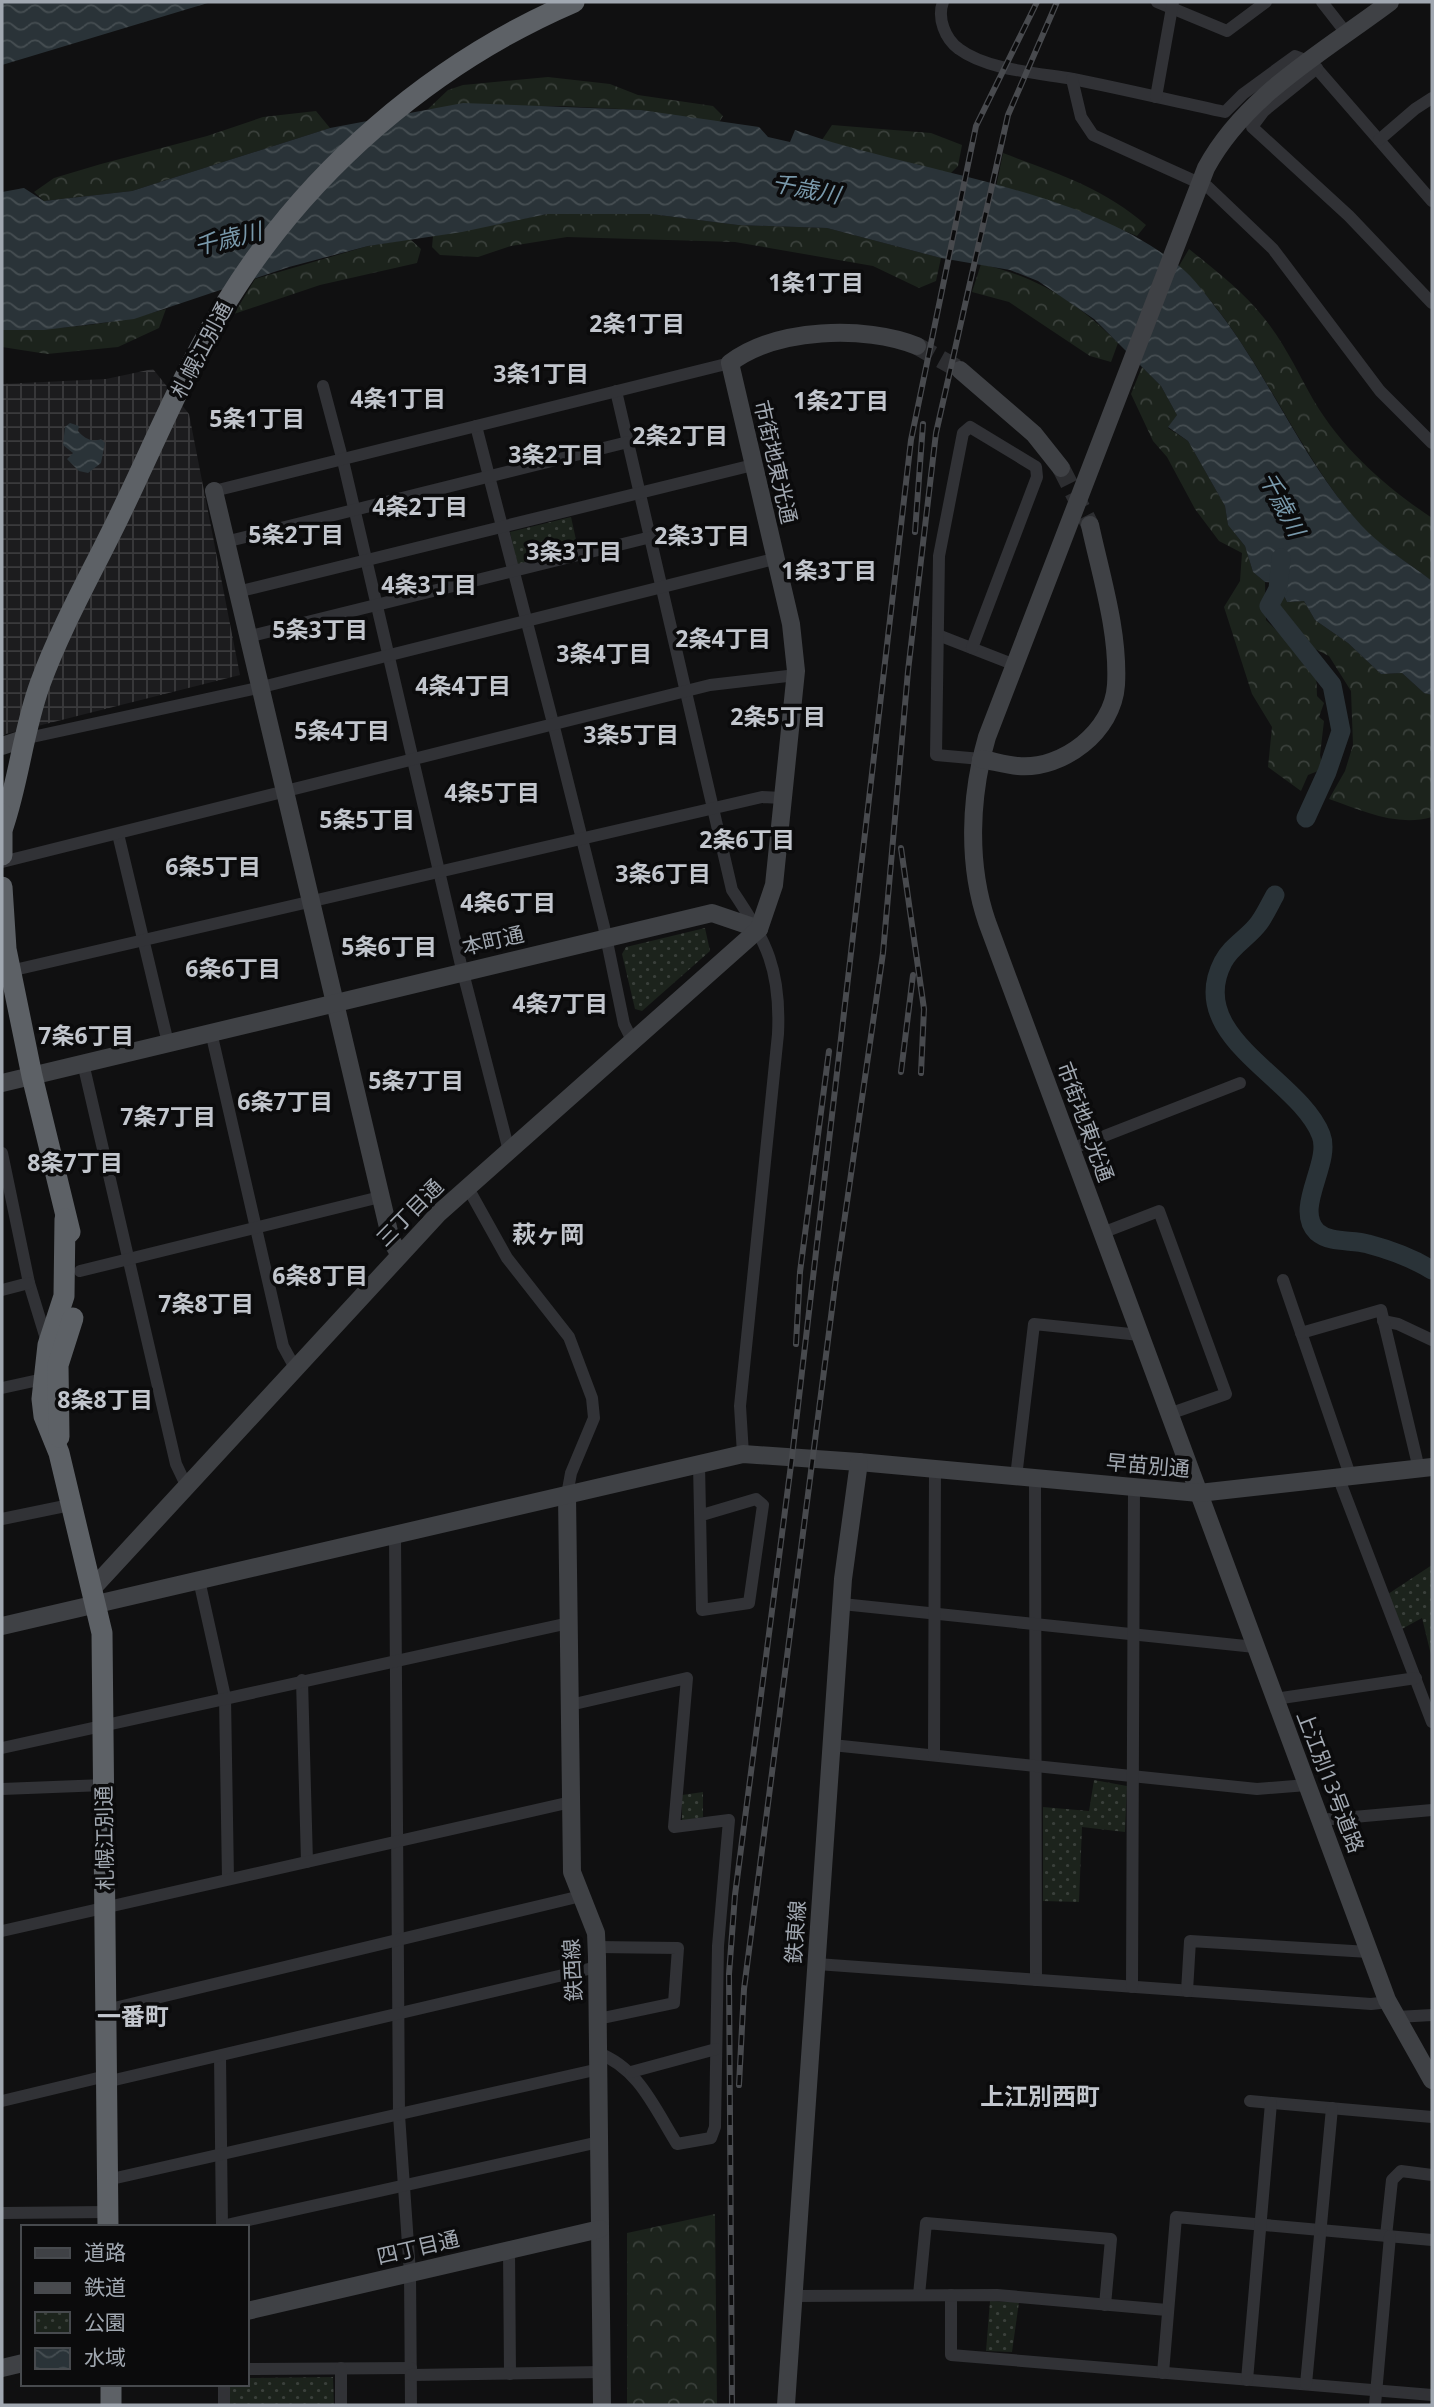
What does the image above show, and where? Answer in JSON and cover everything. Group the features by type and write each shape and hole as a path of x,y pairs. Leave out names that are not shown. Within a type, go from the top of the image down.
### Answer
{"highway":[{"name":"札幌江別通","path":"45,656 195,332 215,298 273,218 334,151 417,78 484,34 545,2"},
{"name":"札幌江別通","path":"2,791 20,706 194,360 242,278 282,225 376,128 429,84 504,36 574,2"},
{"name":"札幌江別通","path":"2,856 2,819 12,801 12,743"},
{"name":"札幌江別通","path":"2,887 3,925 10,971 65,1219 76,1245 79,1271 75,1310 58,1365 59,1453"},
{"name":"札幌江別通","path":"65,1219 64,1296 48,1345 43,1379 44,1416 59,1453 102,1633 108,2219"},
{"path":"111,2386 111,2405"}],"street":[{"path":"943,2 940,9 944,30 957,48 1004,66 1225,112 1243,94 1295,56 1314,65 1429,193"},
{"path":"1157,2 1173,5 1227,31 1266,2"},
{"path":"1322,2 1347,34"},
{"path":"1390,2 1347,34 1264,111 1252,127 1349,216 1432,303"},
{"path":"1156,97 1173,5"},
{"path":"1200,182 1217,148 1244,113 1314,65"},
{"path":"1072,79 1081,117 1093,135 1200,182 1273,249 1380,391 1432,443"},
{"path":"1379,140 1432,98"},
{"name":"市街地東光通","path":"1199,1493 979,900 974,878 974,843 981,758 1200,182"},
{"path":"400,1255 391,1240 380,1197 258,688 214,491 730,363 748,349 851,331 894,336 918,346"},
{"name":"市街地東光通","path":"730,363 791,624 796,675 774,885 759,929"},
{"path":"960,370 1034,434 1061,468"},
{"path":"323,386 343,459 462,971 509,1151"},
{"path":"616,391 711,809 732,890 759,929 777,975 779,1021 740,1406 743,1454"},
{"path":"476,426 553,723 606,938 624,1024 633,1042"},
{"path":"972,648 1037,477 1036,467 970,427 964,433 939,556 936,755 981,758 1018,766 1065,757 1088,740 1106,715 1116,689 1116,663 1090,526"},
{"path":"225,542 628,442"},
{"path":"237,592 753,465"},
{"path":"247,637 651,537"},
{"path":"12,743 258,688 774,559"},
{"path":"938,635 1015,665"},
{"path":"2,862 284,793 411,757 685,691 796,675"},
{"path":"10,971 762,797 783,798"},
{"path":"118,834 168,1043"},
{"name":"本町通","path":"2,1083 712,913 759,929"},
{"name":"三丁目通","path":"94,1596 186,1485 439,1213 759,929"},
{"path":"211,1032 283,1346 295,1368"},
{"path":"83,1063 177,1464 186,1485"},
{"path":"1071,1149 1240,1083"},
{"path":"2,1153 29,1283 48,1345"},
{"path":"468,1188 512,1266 569,1337 589,1388 594,1418 571,1473 567,1495"},
{"path":"79,1271 380,1197"},
{"path":"1102,1233 1159,1211 1226,1394 1170,1414"},
{"path":"1283,1280 1345,1478 1432,1722"},
{"path":"2,1290 29,1283"},
{"path":"1301,1333 1381,1310 1425,1468"},
{"path":"1383,1321 1398,1324 1432,1339"},
{"path":"1016,1477 1034,1324 1140,1335"},
{"path":"2,1388 43,1379"},
{"name":"早苗別通","path":"94,1596 199,1580 743,1454 1199,1493 1425,1468"},
{"name":"鉄東線","path":"786,2405 842,1604 859,1462"},
{"path":"699,1464 702,1610 748,1603 763,1505 756,1499 702,1515"},
{"path":"934,1755 935,1469"},
{"path":"1035,1479 1036,1980"},
{"path":"1132,1987 1134,1488"},
{"name":"上江別13号道路","path":"1199,1493 1369,1952 1393,2010 1432,2080"},
{"name":"鉄西線","path":"567,1495 572,1872 596,1933 597,1947 602,2405"},
{"path":"2,1519 70,1505"},
{"path":"395,1535 399,2115 410,2273 411,2405"},
{"path":"199,1580 225,1697 228,1879"},
{"path":"2,1626 94,1596"},
{"path":"842,1604 1255,1647"},
{"path":"2,1748 569,1622"},
{"path":"107,2180 399,2115 598,2061 618,2060 631,2072 677,2144 711,2138 715,2127 718,1946 729,1820 674,1827 687,1678 570,1705"},
{"path":"1275,1699 1416,1678"},
{"path":"302,1681 307,1862"},
{"path":"832,1745 1257,1789 1307,1785"},
{"path":"2,1789 104,1785"},
{"path":"2,1931 571,1802"},
{"path":"1320,1820 1432,1810"},
{"path":"106,2010 581,1896"},
{"path":"1187,1991 1190,1941 1369,1952"},
{"path":"597,1947 678,1948 674,2003 598,2020"},
{"path":"817,1964 1187,1991 1432,2015"},
{"path":"2,2101 220,2056 597,1967"},
{"path":"631,2072 716,2049"},
{"path":"220,2056 222,2225"},
{"path":"1250,2101 1432,2117"},
{"path":"1247,2379 1271,2103"},
{"path":"1306,2385 1332,2108"},
{"path":"226,2225 599,2142"},
{"path":"1374,2405 1392,2180 1401,2171 1432,2175"},
{"path":"2,2213 108,2219"},
{"path":"1163,2373 1176,2217 1432,2240"},
{"path":"919,2295 926,2223 1111,2239 1105,2305"},
{"name":"四丁目通","path":"248,2311 600,2229"},
{"path":"509,2250 510,2374"},
{"path":"951,2295 951,2355 1432,2395"},
{"path":"793,2296 997,2295 1167,2311"},
{"path":"2,2368 21,2363"},
{"path":"248,2369 341,2368 510,2374 602,2372"},
{"path":"341,2368 341,2405"},
{"path":"224,2386 224,2405"}],"shaded area":[{"path":"153,369 189,414 240,675 2,735 2,384 106,379"}],"green space":[{"path":"548,77 610,84 638,95 713,106 723,116 718,124 641,110 560,106 428,109 448,90 463,85"},
{"path":"316,111 330,128 132,191 44,201 34,192 54,178 207,136 263,117"},
{"path":"832,125 931,133 962,145 958,166 949,175 822,140"},
{"path":"1003,153 1096,191 1146,225 1137,236 1044,199 996,187"},
{"path":"547,214 651,214 738,225 827,228 941,258 936,281 919,288 873,266 735,242 567,237 511,246 478,257 440,255 432,247 433,236"},
{"path":"410,239 421,249 417,263 320,285 234,314 255,279 368,246"},
{"path":"1189,249 1238,290 1272,328 1314,401 1338,436 1398,494 1432,518 1432,581 1368,533 1336,494 1230,326 1179,266"},
{"path":"981,264 1021,276 1072,303 1118,343 1111,362 1090,356 1009,302 972,292"},
{"path":"166,309 159,328 118,347 47,354 2,347 2,330 85,326"},
{"path":"1142,367 1161,386 1177,415 1168,428 1188,441 1225,506 1228,525 1245,546 1253,572 1265,582 1266,620 1316,669 1317,696 1324,703 1319,717 1324,721 1320,755 1323,769 1308,775 1301,791 1268,767 1272,727 1252,694 1224,607 1240,581 1242,553 1219,541 1195,509 1167,457 1153,441 1131,394"},
{"path":"571,517 578,549 517,565 510,532"},
{"path":"1281,590 1287,602 1304,601 1315,620 1348,643 1381,674 1402,673 1424,693 1432,695 1432,817 1419,820 1393,819 1329,799 1345,771 1353,745 1351,691 1329,656 1311,647 1294,623 1273,605"},
{"path":"705,928 710,951 642,1011 635,1009 622,954 626,947"},
{"path":"1432,1565 1432,1659 1422,1618 1400,1630 1388,1594"},
{"path":"1094,1780 1127,1786 1125,1832 1082,1827 1079,1902 1043,1901 1043,1807 1089,1811"},
{"path":"703,1792 703,1817 682,1821 682,1795"},
{"path":"715,2214 717,2405 627,2405 627,2233"},
{"path":"990,2301 1019,2302 1012,2352 986,2351"},
{"path":"333,2377 334,2405 230,2405 229,2386 248,2386 248,2378"}],"water":[{"path":"2,2 211,2 2,65"},
{"name":"千歳川","path":"463,103 641,110 759,127 768,137 790,142 795,130 841,145 1045,199 1094,217 1139,239 1178,265 1220,313 1256,366 1322,475 1361,525 1386,548 1432,581 1432,695 1424,693 1402,673 1381,674 1348,643 1315,620 1304,601 1287,602 1278,583 1265,582 1253,572 1245,546 1228,525 1225,506 1188,441 1168,427 1177,415 1161,386 1094,319 1038,281 1010,270 941,258 827,228 738,225 651,214 547,214 462,232 368,246 289,267 134,319 44,330 2,330 2,192 24,188 44,201 132,191 330,128"},
{"path":"70,423 79,426 78,431 86,438 101,439 105,443 101,463 88,473 79,471 67,459 73,453 63,445 65,427"}],"waterway":[{"path":"1281,558 1278,589 1269,606 1332,685 1341,731 1327,772 1306,818"},
{"path":"1275,895 1259,923 1223,962 1215,989 1219,1013 1231,1035 1291,1094 1309,1114 1321,1135 1322,1159 1309,1211 1317,1232 1329,1238 1385,1249 1432,1270"}],"tunnel":[{"path":"917,346 960,370"},
{"path":"1061,468 1090,525"}],"railway":[{"path":"732,2405 729,1974 735,1895 792,1457 911,440 976,126 1037,2"},
{"path":"739,2085 744,1989 836,1278 883,953 908,671 936,433 1008,115 1057,2"},
{"path":"915,532 923,424"},
{"path":"901,848 924,1009 921,1073"},
{"path":"901,1072 913,975"},
{"path":"796,1344 800,1272 829,1051"}],"district":[{"name":"1条1丁目","path":"816,283"},
{"name":"2条1丁目","path":"637,324"},
{"name":"3条1丁目","path":"541,374"},
{"name":"4条1丁目","path":"398,399"},
{"name":"1条2丁目","path":"841,401"},
{"name":"5条1丁目","path":"257,419"},
{"name":"2条2丁目","path":"680,436"},
{"name":"3条2丁目","path":"556,455"},
{"name":"4条2丁目","path":"420,507"},
{"name":"5条2丁目","path":"296,535"},
{"name":"2条3丁目","path":"702,536"},
{"name":"3条3丁目","path":"574,552"},
{"name":"1条3丁目","path":"829,571"},
{"name":"4条3丁目","path":"429,585"},
{"name":"5条3丁目","path":"320,630"},
{"name":"2条4丁目","path":"723,639"},
{"name":"3条4丁目","path":"604,654"},
{"name":"4条4丁目","path":"463,686"},
{"name":"2条5丁目","path":"778,717"},
{"name":"5条4丁目","path":"342,731"},
{"name":"3条5丁目","path":"631,735"},
{"name":"4条5丁目","path":"492,793"},
{"name":"5条5丁目","path":"367,820"},
{"name":"2条6丁目","path":"747,840"},
{"name":"6条5丁目","path":"213,867"},
{"name":"3条6丁目","path":"663,874"},
{"name":"4条6丁目","path":"508,903"},
{"name":"5条6丁目","path":"389,947"},
{"name":"6条6丁目","path":"233,969"},
{"name":"4条7丁目","path":"560,1004"},
{"name":"7条6丁目","path":"86,1036"},
{"name":"5条7丁目","path":"416,1081"},
{"name":"6条7丁目","path":"285,1102"},
{"name":"7条7丁目","path":"168,1117"},
{"name":"8条7丁目","path":"75,1163"},
{"name":"萩ヶ岡","path":"548,1235"},
{"name":"6条8丁目","path":"320,1276"},
{"name":"7条8丁目","path":"206,1304"},
{"name":"8条8丁目","path":"105,1400"},
{"name":"一番町","path":"133,2017"},
{"name":"上江別西町","path":"1040,2097"}]}
